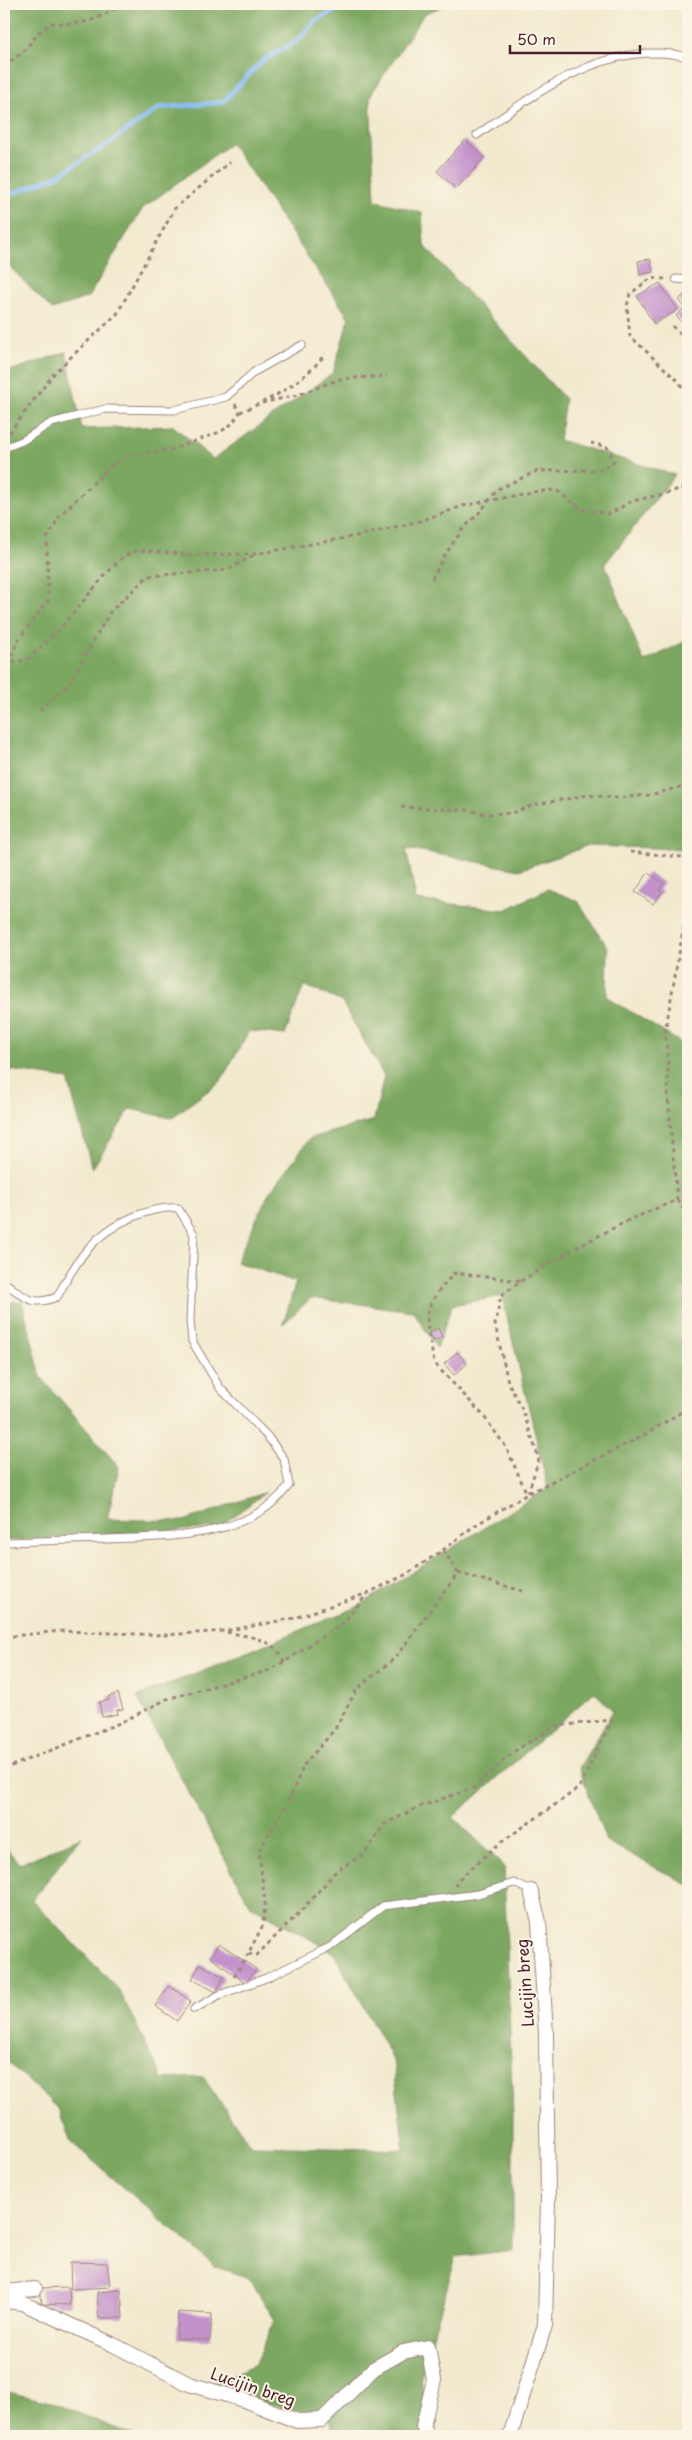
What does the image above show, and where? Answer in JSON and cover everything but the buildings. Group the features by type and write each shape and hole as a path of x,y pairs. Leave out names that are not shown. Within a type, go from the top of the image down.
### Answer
{"street":[{"name":"Lucijin breg","path":"510,2436 545,2325 548,2199 546,2034 538,1922 531,1891"},
{"name":"Lucijin breg","path":"35,2289 4,2293 5,2301 22,2303 112,2344 189,2384 244,2400 297,2421 322,2420 373,2369 403,2352 428,2347 434,2380 423,2426 427,2436"}],"lane":[{"path":"477,135 523,102 578,72 617,56 650,52 688,57"},
{"path":"676,279 688,280"},
{"path":"4,448 22,441 51,423 105,409 174,410 226,397 254,372 302,345"},
{"path":"4,1282 26,1298 41,1303 57,1297 75,1264 95,1239 113,1225 164,1207 178,1208 194,1234 190,1321 192,1341 220,1388 268,1438 284,1460 289,1485 279,1499 256,1513 219,1528 182,1536 4,1542"},
{"name":"Lucijin breg","path":"194,2009 219,1995 266,1978 330,1947 383,1906 478,1894 514,1883 531,1891"}],"path":[{"path":"4,66 23,52 40,31 51,23 64,25 86,23 111,12 120,4"},
{"path":"4,438 55,372 117,314 175,208 230,162"},
{"path":"676,279 651,278 630,294 627,306 630,336 679,382 688,397"},
{"path":"672,326 688,341"},
{"path":"262,404 315,368 325,354"},
{"path":"387,376 340,379 296,395 262,404 240,412 232,424 220,432 174,449 130,455 113,464 60,515 47,539 48,601 21,636 12,653 15,663 29,658 64,624 106,574 123,557 137,550 192,555 255,554 357,536 420,521 463,506 531,492 556,490 581,508 609,514 632,500 664,494 688,486"},
{"path":"226,397 236,404 240,412"},
{"path":"432,579 442,558 462,530 498,489 537,471 602,470 614,461 607,447 590,443"},
{"path":"40,711 68,685 110,612 148,576 228,570 255,554"},
{"path":"401,808 467,810 486,814 512,814 533,805 588,796 617,798 650,795 688,785"},
{"path":"630,852 683,858 688,861"},
{"path":"688,903 665,1032 668,1059 668,1096 677,1200 688,1215"},
{"path":"527,1494 539,1459 523,1411 508,1382 495,1324 501,1296 521,1281 577,1247 631,1219 677,1200"},
{"path":"521,1281 454,1273 438,1292 428,1309 427,1323 434,1363 482,1414 506,1447 527,1494"},
{"path":"4,1637 60,1631 164,1635 225,1631 295,1618 368,1593 407,1574 474,1526 527,1494 644,1435 688,1408"},
{"path":"443,1550 458,1573 522,1591"},
{"path":"448,1898 458,1880 484,1856 542,1812 579,1788 612,1720 556,1726 516,1750 473,1788 419,1808 385,1824 364,1854 338,1870 304,1908 256,1955 248,1954 263,1925 265,1903 259,1850 286,1806 304,1765 335,1729 357,1689 395,1658 458,1573"},
{"path":"4,1769 122,1722 167,1699 259,1673 284,1662 342,1624 368,1593"},
{"path":"225,1631 271,1643 281,1653 284,1662"}],"green space":[{"path":"4,4 449,4 424,14 370,96 375,200 422,213 424,245 565,399 559,440 675,475 605,564 644,662 688,640 688,849 588,846 519,870 406,848 416,900 505,910 548,889 578,901 608,948 607,997 686,1046 688,1042 688,1885 606,1841 579,1768 613,1711 594,1692 453,1817 504,1866 513,2118 513,2250 456,2257 420,2380 436,2436 334,2436 330,2417 201,2389 255,2364 275,2320 249,2278 216,2267 71,2142 58,2108 4,2059 4,1846 20,1864 81,1837 32,1900 119,1990 163,2079 203,2077 251,2146 404,2150 393,2059 333,1952 250,1905 137,1697 355,1608 548,1488 502,1296 452,1305 437,1348 413,1311 311,1298 283,1324 296,1282 236,1262 269,1193 310,1138 374,1120 384,1076 342,1002 304,985 285,1035 249,1031 220,1082 171,1118 130,1109 92,1169 68,1079 4,1069 4,373 66,352 82,429 173,426 213,459 333,373 349,318 231,143 143,208 88,297 52,310 8,265 4,268"},
{"path":"22,1301 41,1377 119,1467 107,1519 184,1521 266,1492 218,1528 4,1541 4,1303"},
{"path":"4,2391 54,2403 134,2436 4,2436"}],"waterway":[{"path":"4,197 57,176 108,144 159,108 223,102 262,61 297,41 316,20 348,4"}]}
